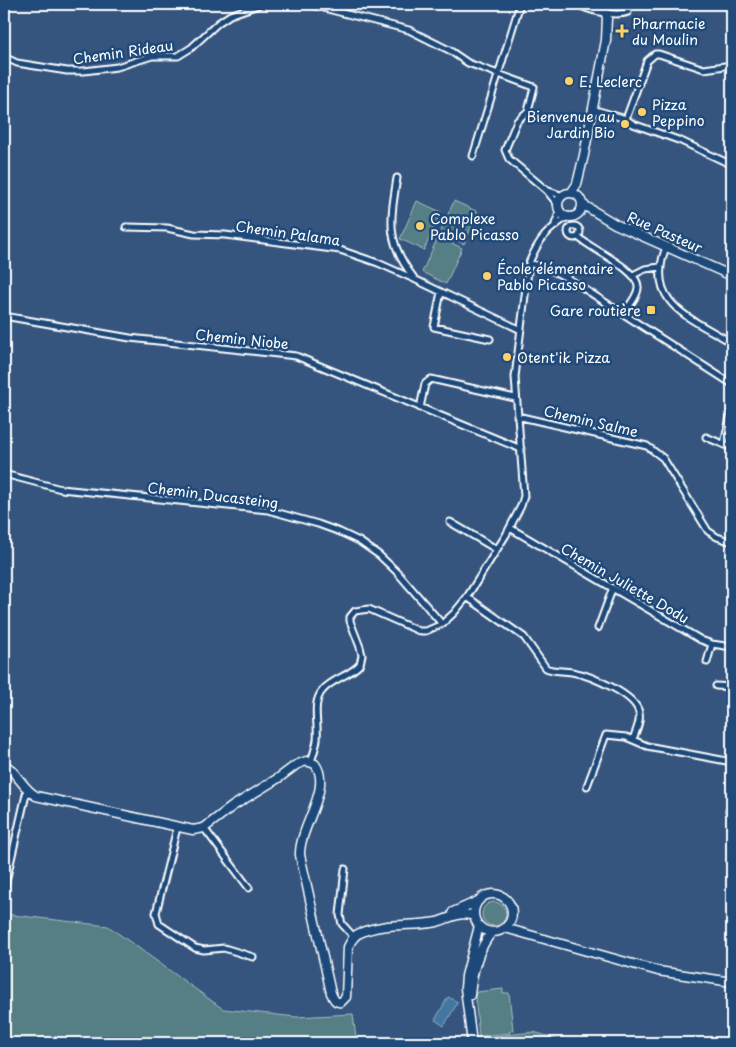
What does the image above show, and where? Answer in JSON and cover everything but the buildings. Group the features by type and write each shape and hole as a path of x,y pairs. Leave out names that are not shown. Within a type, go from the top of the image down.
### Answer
{"main road":[{"path":"571,195 582,204 579,213 569,216 562,213 559,208 559,202 571,195 577,184 606,40 606,12 603,4"},
{"name":"Rue Pasteur","path":"582,204 615,224 732,276"},
{"name":"Rue Pasteur","path":"579,213 615,224"},
{"path":"4,764 16,774 27,790 41,798 193,830 204,828 233,806 296,765 306,761 311,762 318,769 321,783 301,843 300,855 331,993 337,1002 343,1000 346,995 347,953 354,936 368,930 437,922 464,913 474,916"},
{"path":"444,919 488,894 494,894 505,898 512,907 511,919 504,928"},
{"path":"478,901 474,916 479,926 485,930 492,932 504,928 658,971 732,982"},
{"path":"511,919 528,934"},
{"path":"469,1005 465,988 466,976 479,926"},
{"path":"472,1043 469,1005 470,988 481,952 492,932"},
{"path":"466,976 470,988"}],"street":[{"name":"Chemin Rideau","path":"4,57 17,63 67,71 84,71 116,67 152,56 178,56 191,48 218,23 230,15 260,4"},
{"path":"308,4 409,30 449,50 468,63 534,86 528,110 517,121 505,150 509,159 546,190 559,208 554,225"},
{"path":"473,156 520,4"},
{"path":"578,4 587,9 621,15 628,12 631,4"},
{"path":"626,119 647,61 655,54 660,54 704,70 732,65"},
{"path":"592,109 626,119 633,124 681,141 732,164"},
{"path":"398,178 392,211 392,232 399,257 414,279"},
{"path":"546,190 571,195"},
{"path":"311,762 317,739 317,711 320,692 334,680 351,672 360,664 362,655 350,621 353,614 358,610 369,609 419,631 426,632 442,624 454,613 467,596 510,528 524,496 515,398 515,377 529,263 543,235 554,225 569,216"},
{"name":"Chemin Palama","path":"126,228 167,228 194,234 225,235 340,250 392,269 521,330"},
{"path":"578,237 633,275 638,286 638,292 624,314"},
{"path":"666,247 660,267 663,290 672,305 732,342"},
{"path":"392,269 399,257"},
{"path":"529,263 560,274 732,384"},
{"path":"633,275 645,269 660,267"},
{"path":"441,292 434,327 490,339"},
{"name":"Chemin Niobe","path":"4,316 130,338 296,356 521,449"},
{"path":"420,408 425,384 431,379 515,398"},
{"path":"724,444 732,408"},
{"name":"Chemin Salme","path":"517,416 647,446 663,458 708,531 717,537 732,542"},
{"path":"706,437 732,448"},
{"name":"Chemin Ducasteing","path":"4,474 61,489 268,510 318,524 359,541 379,556 397,572 442,624"},
{"path":"450,522 496,549"},
{"name":"Chemin Juliette Dodu","path":"510,528 612,590 712,644 732,646"},
{"path":"598,628 612,590"},
{"path":"467,596 524,637 546,668 582,674 629,698 638,708 640,716 633,739"},
{"path":"707,662 712,644"},
{"path":"716,686 732,687"},
{"path":"587,786 606,736 633,739 654,748 732,762"},
{"path":"4,890 27,790"},
{"path":"729,811 732,803"},
{"path":"177,828 156,913 156,920 161,927 195,948 204,950 224,948 253,957"},
{"path":"204,828 249,888"},
{"path":"344,869 340,915 342,924 354,936"}],"green space":[{"name":"Complexe Pablo Picasso","path":"417,201 441,212 424,250 400,239"},
{"path":"454,201 478,212 464,244 440,233"},
{"path":"438,237 462,248 446,284 422,272"},
{"path":"494,902 503,905 506,914 503,923 494,926 485,923 482,914 485,905"},
{"path":"4,914 108,926 223,1009 296,1017 353,1014 356,1039 378,1043 4,1043"},
{"path":"503,989 503,993 509,993 513,1030 510,1033 479,1036 475,995 477,992"},
{"path":"534,1032 569,1043 450,1043 458,1040"}],"water":[{"path":"448,997 458,1002 444,1026 435,1020"}],"place":[{"name":"Pharmacie du Moulin","path":"622,31"},
{"name":"E. Leclerc","path":"569,81"},
{"name":"Pizza Peppino","path":"642,112"},
{"name":"Bienvenue au Jardin Bio","path":"625,124"},
{"name":"Complexe Pablo Picasso","path":"420,226"},
{"name":"École élémentaire Pablo Picasso","path":"487,276"},
{"name":"Gare routière","path":"651,310"},
{"name":"Otent'ik Pizza","path":"507,357"}]}
